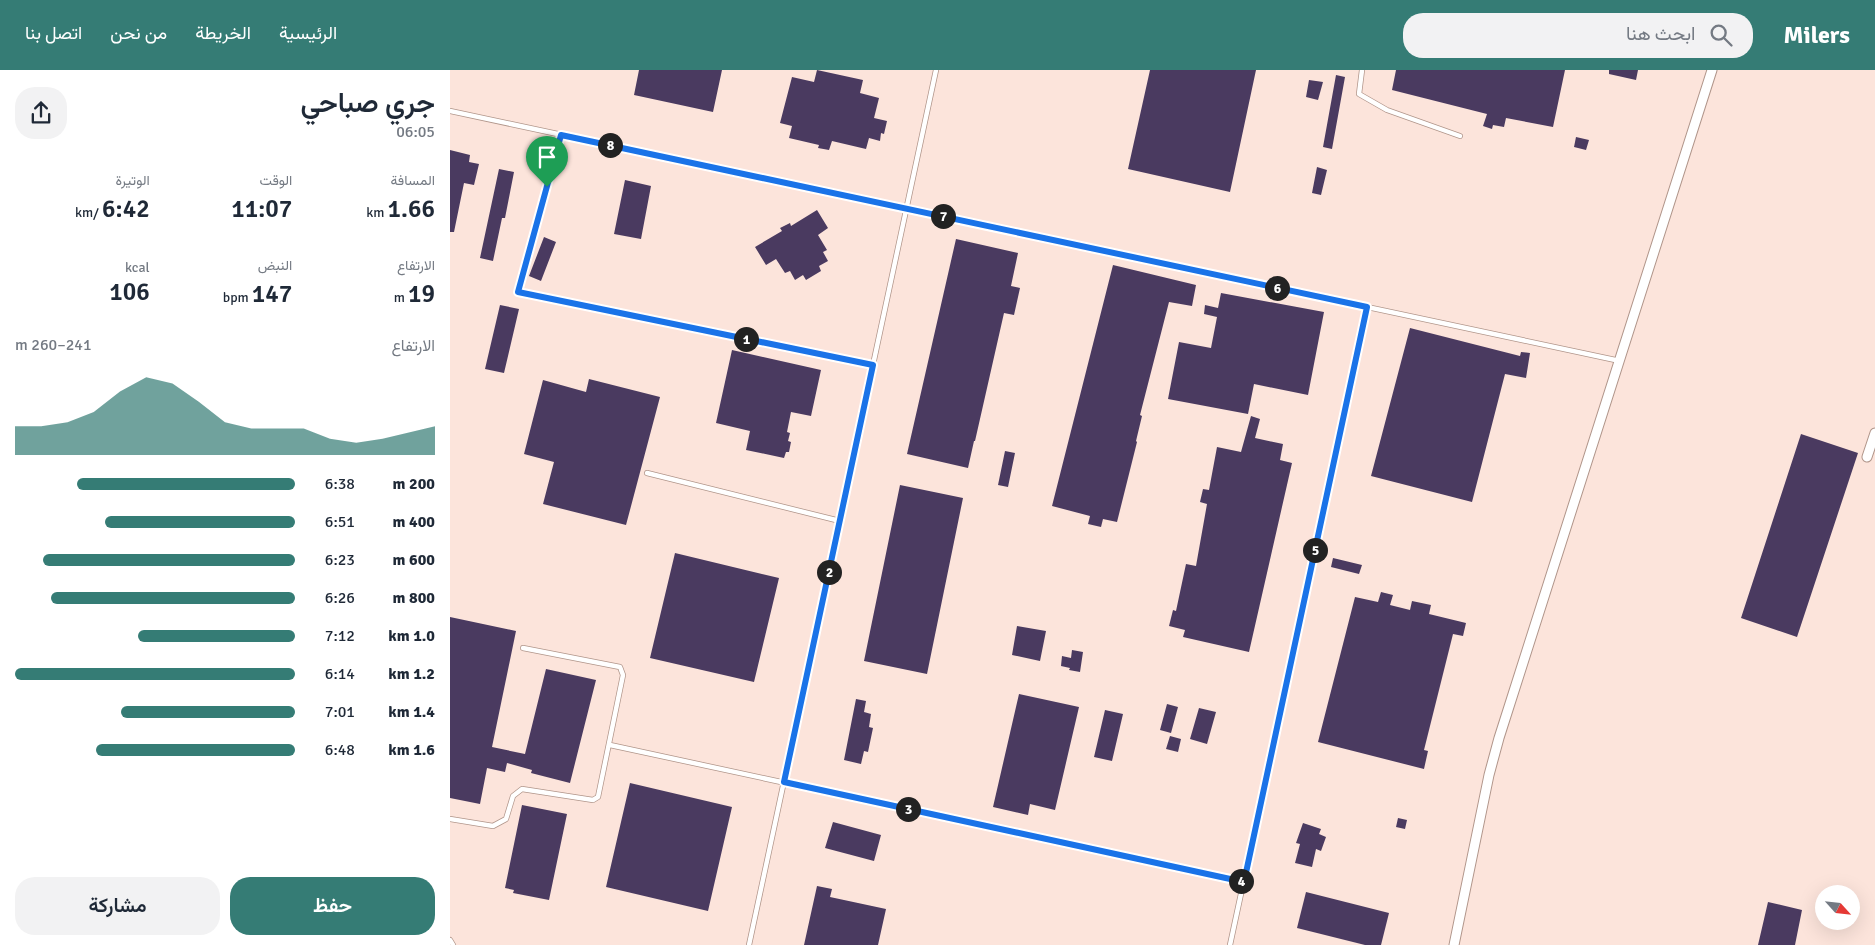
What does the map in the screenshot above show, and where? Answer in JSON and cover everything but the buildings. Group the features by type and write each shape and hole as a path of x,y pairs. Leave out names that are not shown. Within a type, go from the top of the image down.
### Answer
{"street":[{"path":"1454,945 1491,766 1712,70"},
{"path":"1867,457 1875,433"}],"lane":[{"path":"749,945 936,70"},
{"path":"1362,70 1359,94 1387,110 1460,136"},
{"path":"450,111 1620,361"},
{"path":"561,135 518,292 873,365"},
{"path":"1230,945 1367,307"},
{"path":"647,474 840,521"},
{"path":"450,819 493,826 506,819 514,796 522,789 593,800 598,797 623,675 620,667 522,648"},
{"path":"610,745 1244,882"},
{"path":"450,940 453,945"}],"route":[{"path":"561,135 1367,307 1244,882 784,782 873,365 518,292 547,187 561,135"}]}
